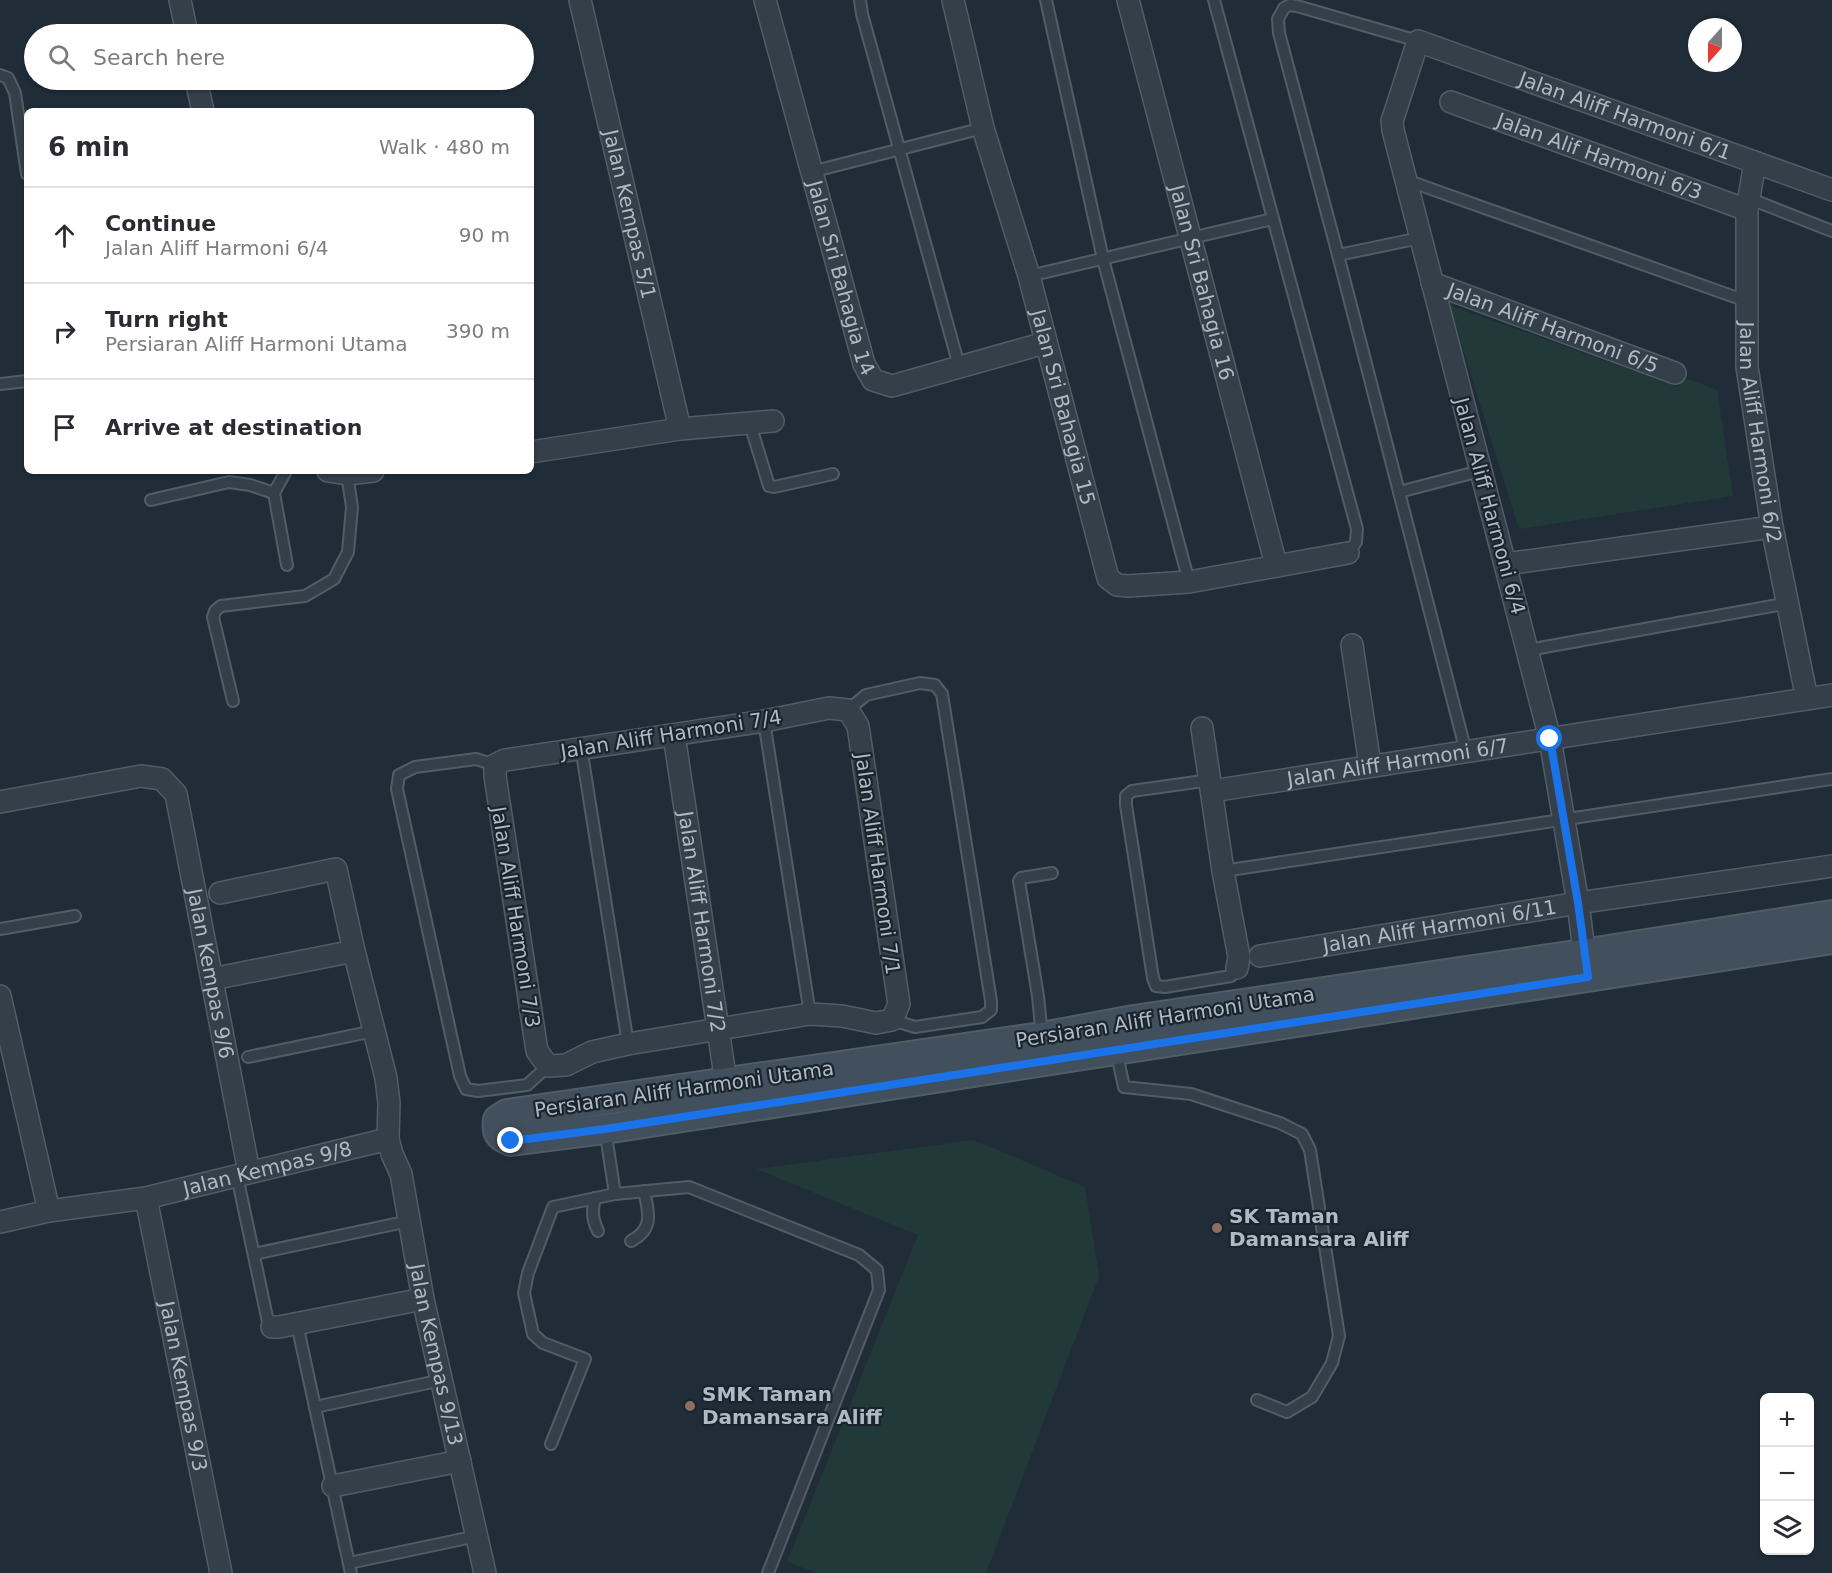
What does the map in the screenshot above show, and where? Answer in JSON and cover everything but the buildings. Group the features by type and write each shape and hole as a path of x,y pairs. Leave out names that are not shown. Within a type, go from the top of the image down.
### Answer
{"street":[{"path":"180,0 185,24"},
{"name":"Jalan Kempas 5/1","path":"580,0 680,429"},
{"name":"Jalan Sri Bahagia 14","path":"765,0 864,364 873,380 892,386 1045,343"},
{"name":"Jalan Sri Bahagia 15","path":"953,0 983,128 1029,276 1108,578 1118,585 1128,586 1189,582 1348,553"},
{"name":"Jalan Sri Bahagia 16","path":"1128,0 1276,565"},
{"name":"Jalan Aliff Harmoni 6/1","path":"1418,41 1832,190"},
{"name":"Jalan Aliff Harmoni 6/4","path":"1418,41 1392,121 1420,238 1550,739 1565,820 1586,966"},
{"path":"198,90 202,108"},
{"name":"Jalan Alif Harmoni 6/3","path":"1451,102 1748,204"},
{"name":"Jalan Aliff Harmoni 6/2","path":"1755,162 1748,204 1747,367 1772,527 1807,699"},
{"name":"Jalan Aliff Harmoni 6/5","path":"1432,283 1675,373"},
{"path":"534,452 680,429 773,421"},
{"path":"1506,564 1772,527"},
{"path":"1352,645 1370,765"},
{"name":"Jalan Aliff Harmoni 6/7","path":"1211,785 1466,752 1832,695"},
{"name":"Jalan Aliff Harmoni 7/4","path":"495,765 505,760 581,747 764,721 830,708 848,710"},
{"name":"Jalan Aliff Harmoni 7/1","path":"848,710 858,726 899,1004 891,1020"},
{"path":"1202,728 1223,871 1239,957 1237,968"},
{"name":"Jalan Aliff Harmoni 7/2","path":"674,735 728,1095"},
{"name":"Jalan Aliff Harmoni 7/3","path":"495,765 537,1051 548,1066"},
{"name":"Jalan Kempas 9/6","path":"0,802 141,776 162,779 176,794 212,979 243,1174"},
{"name":"Jalan Aliff Harmoni 6/11","path":"1260,956 1578,903 1832,866"},
{"path":"220,893 336,869 386,1078 389,1102 388,1139"},
{"name":"Persiaran Aliff Harmoni Utama","path":"1832,915 1586,966 1116,1050 728,1095 507,1114 498,1120 496,1130 500,1136 511,1141 605,1129 728,1095 1134,1020 1586,966 1832,939"},
{"path":"212,979 354,951"},
{"path":"0,998 49,1211"},
{"path":"548,1066 566,1065 592,1052 628,1044 810,1014 842,1016 876,1023 891,1020"},
{"name":"Jalan Kempas 9/8","path":"0,1222 49,1211 146,1198 388,1139"},
{"name":"Jalan Kempas 9/13","path":"388,1139 401,1174 423,1299 485,1573"},
{"name":"Jalan Kempas 9/3","path":"146,1198 222,1573"},
{"path":"272,1327 423,1299"},
{"path":"333,1486 460,1461"}],"lane":[{"path":"860,0 959,366"},
{"path":"1046,0 1103,259 1189,582"},
{"path":"1214,0 1357,529 1356,542 1348,553"},
{"path":"1418,41 1297,6 1290,5 1280,13 1279,33 1466,752"},
{"path":"0,75 8,78 15,93 24,154"},
{"path":"811,172 983,128"},
{"path":"1406,180 1746,301"},
{"path":"1748,204 1832,231"},
{"path":"1029,276 1272,219"},
{"path":"1338,255 1420,238"},
{"path":"0,384 24,381"},
{"path":"750,424 769,486 774,487 833,474"},
{"path":"1399,492 1480,471"},
{"path":"284,474 274,493 287,565"},
{"path":"232,701 213,617 215,612 221,606 305,596 334,579 348,552 352,507 339,474"},
{"path":"151,500 229,482 250,485 274,493"},
{"path":"1528,650 1789,603"},
{"path":"848,710 866,695 920,683 935,685 942,694 991,1001 991,1010 982,1017 915,1027 891,1020"},
{"path":"764,721 810,1014"},
{"path":"581,747 628,1044"},
{"path":"495,765 477,759 415,766 399,775 397,789 460,1076 466,1089 478,1091 527,1085 548,1066"},
{"path":"1223,871 1832,779"},
{"path":"1211,785 1132,790 1126,796 1125,805 1156,986 1165,987 1231,976 1237,968"},
{"path":"1042,1037 1038,996 1019,881 1027,876 1052,873"},
{"path":"0,929 75,916"},
{"path":"248,1057 374,1031"},
{"path":"1116,1050 1124,1087 1191,1094 1280,1123 1302,1134 1310,1150 1339,1336 1332,1363 1312,1397 1287,1412 1257,1400"},
{"path":"605,1129 615,1194"},
{"path":"243,1174 254,1254 268,1322 272,1327"},
{"path":"551,1444 585,1359 543,1343 533,1334 524,1293 528,1273 553,1207 615,1194 689,1187 859,1255 877,1270 879,1290 768,1573"},
{"path":"630,1241 640,1237 647,1226 649,1212 644,1191"},
{"path":"595,1198 592,1213 593,1222 598,1231"},
{"path":"254,1254 409,1221"},
{"path":"297,1324 350,1568 477,1536"},
{"path":"315,1407 442,1380"}],"green space":[{"path":"1449,305 1678,387 1683,377 1717,390 1733,496 1519,529"},
{"path":"974,1140 1085,1187 1099,1276 986,1573 817,1573 787,1562 918,1235 756,1169"}],"place":[{"name":"SK Taman Damansara Aliff","path":"1217,1228"},
{"name":"SMK Taman Damansara Aliff","path":"690,1406"}],"route":[{"path":"511,1141 605,1129 1588,977 1565,820 1550,739"}]}
